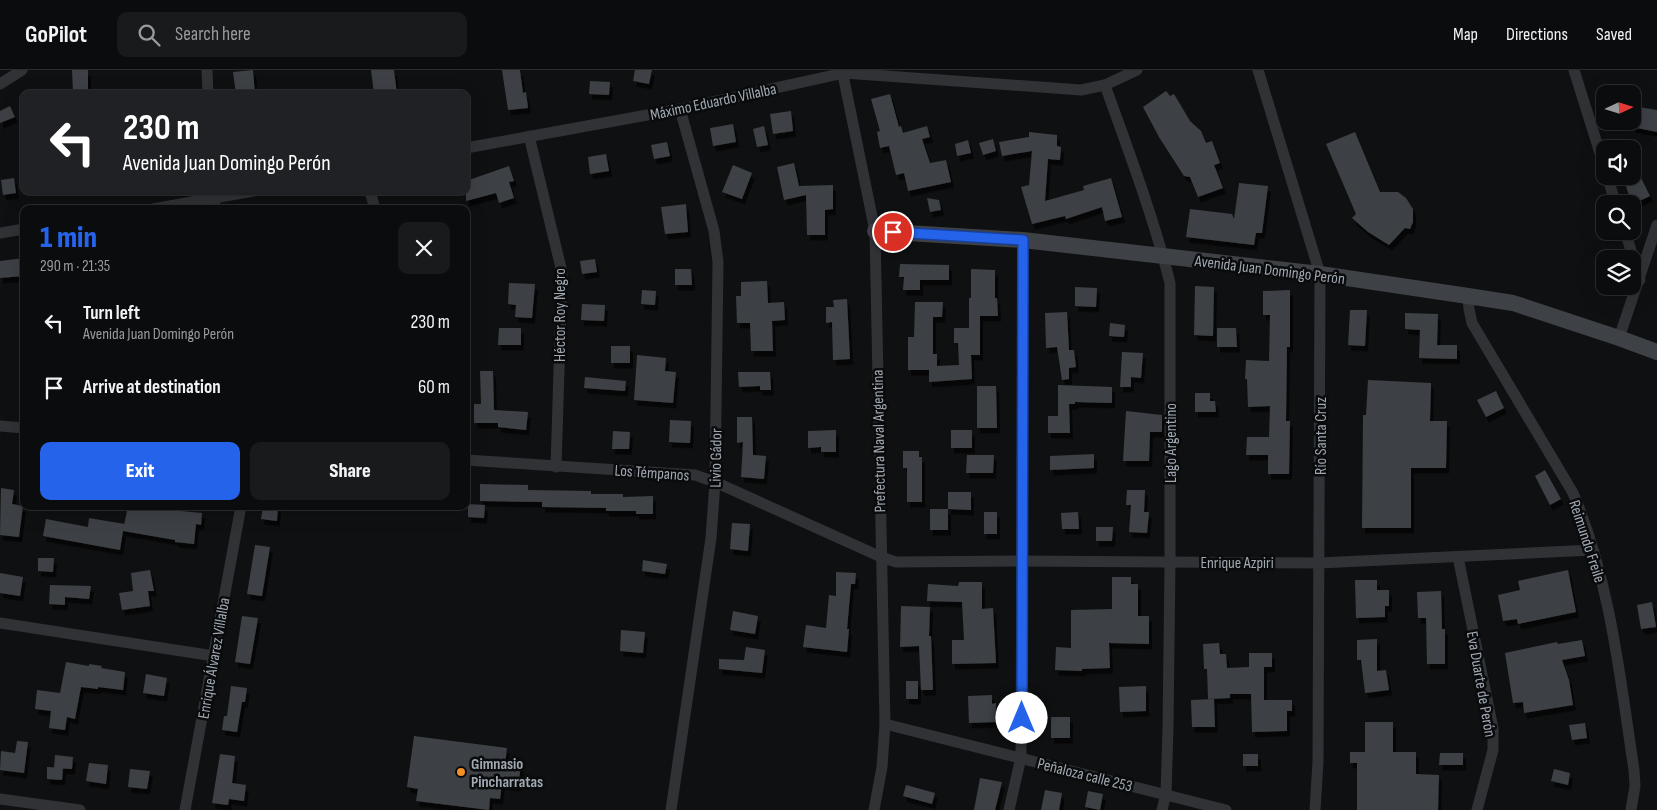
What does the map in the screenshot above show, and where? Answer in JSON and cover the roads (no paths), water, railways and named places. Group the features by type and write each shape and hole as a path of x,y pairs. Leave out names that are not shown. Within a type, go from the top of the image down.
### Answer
{"street":[{"path":"0,84 22,70"},
{"path":"207,70 208,90"},
{"name":"Máximo Eduardo Villalba","path":"470,147 680,109 843,72 1081,90 1105,85 1137,70"},
{"name":"Río Santa Cruz","path":"1258,70 1320,274 1320,562 1318,762 1315,810"},
{"path":"1574,70 1596,140"},
{"name":"Prefectura Naval Argentina","path":"843,72 875,231 885,724 882,767 874,810"},
{"name":"Lago Argentino","path":"1105,85 1133,164 1170,283 1170,562 1166,794 1162,810"},
{"name":"Livio Gádor","path":"671,810 710,538 715,482 718,262 714,231 680,109"},
{"name":"Héctor Roy Negro","path":"529,136 562,272 556,467"},
{"path":"181,205 236,195"},
{"path":"1641,277 1657,225"},
{"path":"0,232 20,230"},
{"name":"Avenida Juan Domingo Perón","path":"875,231 1023,240 1320,274 1468,296 1513,304 1657,352"},
{"path":"1010,810 1021,758 1023,240"},
{"path":"1619,338 1635,295"},
{"name":"Reimundo Freile","path":"1468,296 1472,323 1573,493 1583,518 1593,550 1614,640 1634,770 1635,786 1631,810"},
{"path":"0,426 20,428"},
{"name":"Los Témpanos","path":"470,460 695,475 715,482 881,557"},
{"name":"Enrique Álvarez Villalba","path":"185,810 240,510"},
{"name":"Enrique Azpiri","path":"881,557 896,562 1320,562 1593,550"},
{"name":"Eva Duarte de Perón","path":"1458,557 1493,728 1493,750 1477,810"},
{"path":"0,623 214,656"},
{"name":"Peñaloza calle 253","path":"885,724 1226,810"},
{"path":"0,799 80,810"}],"place":[{"name":"Gimnasio Pincharratas","path":"461,772"}]}
